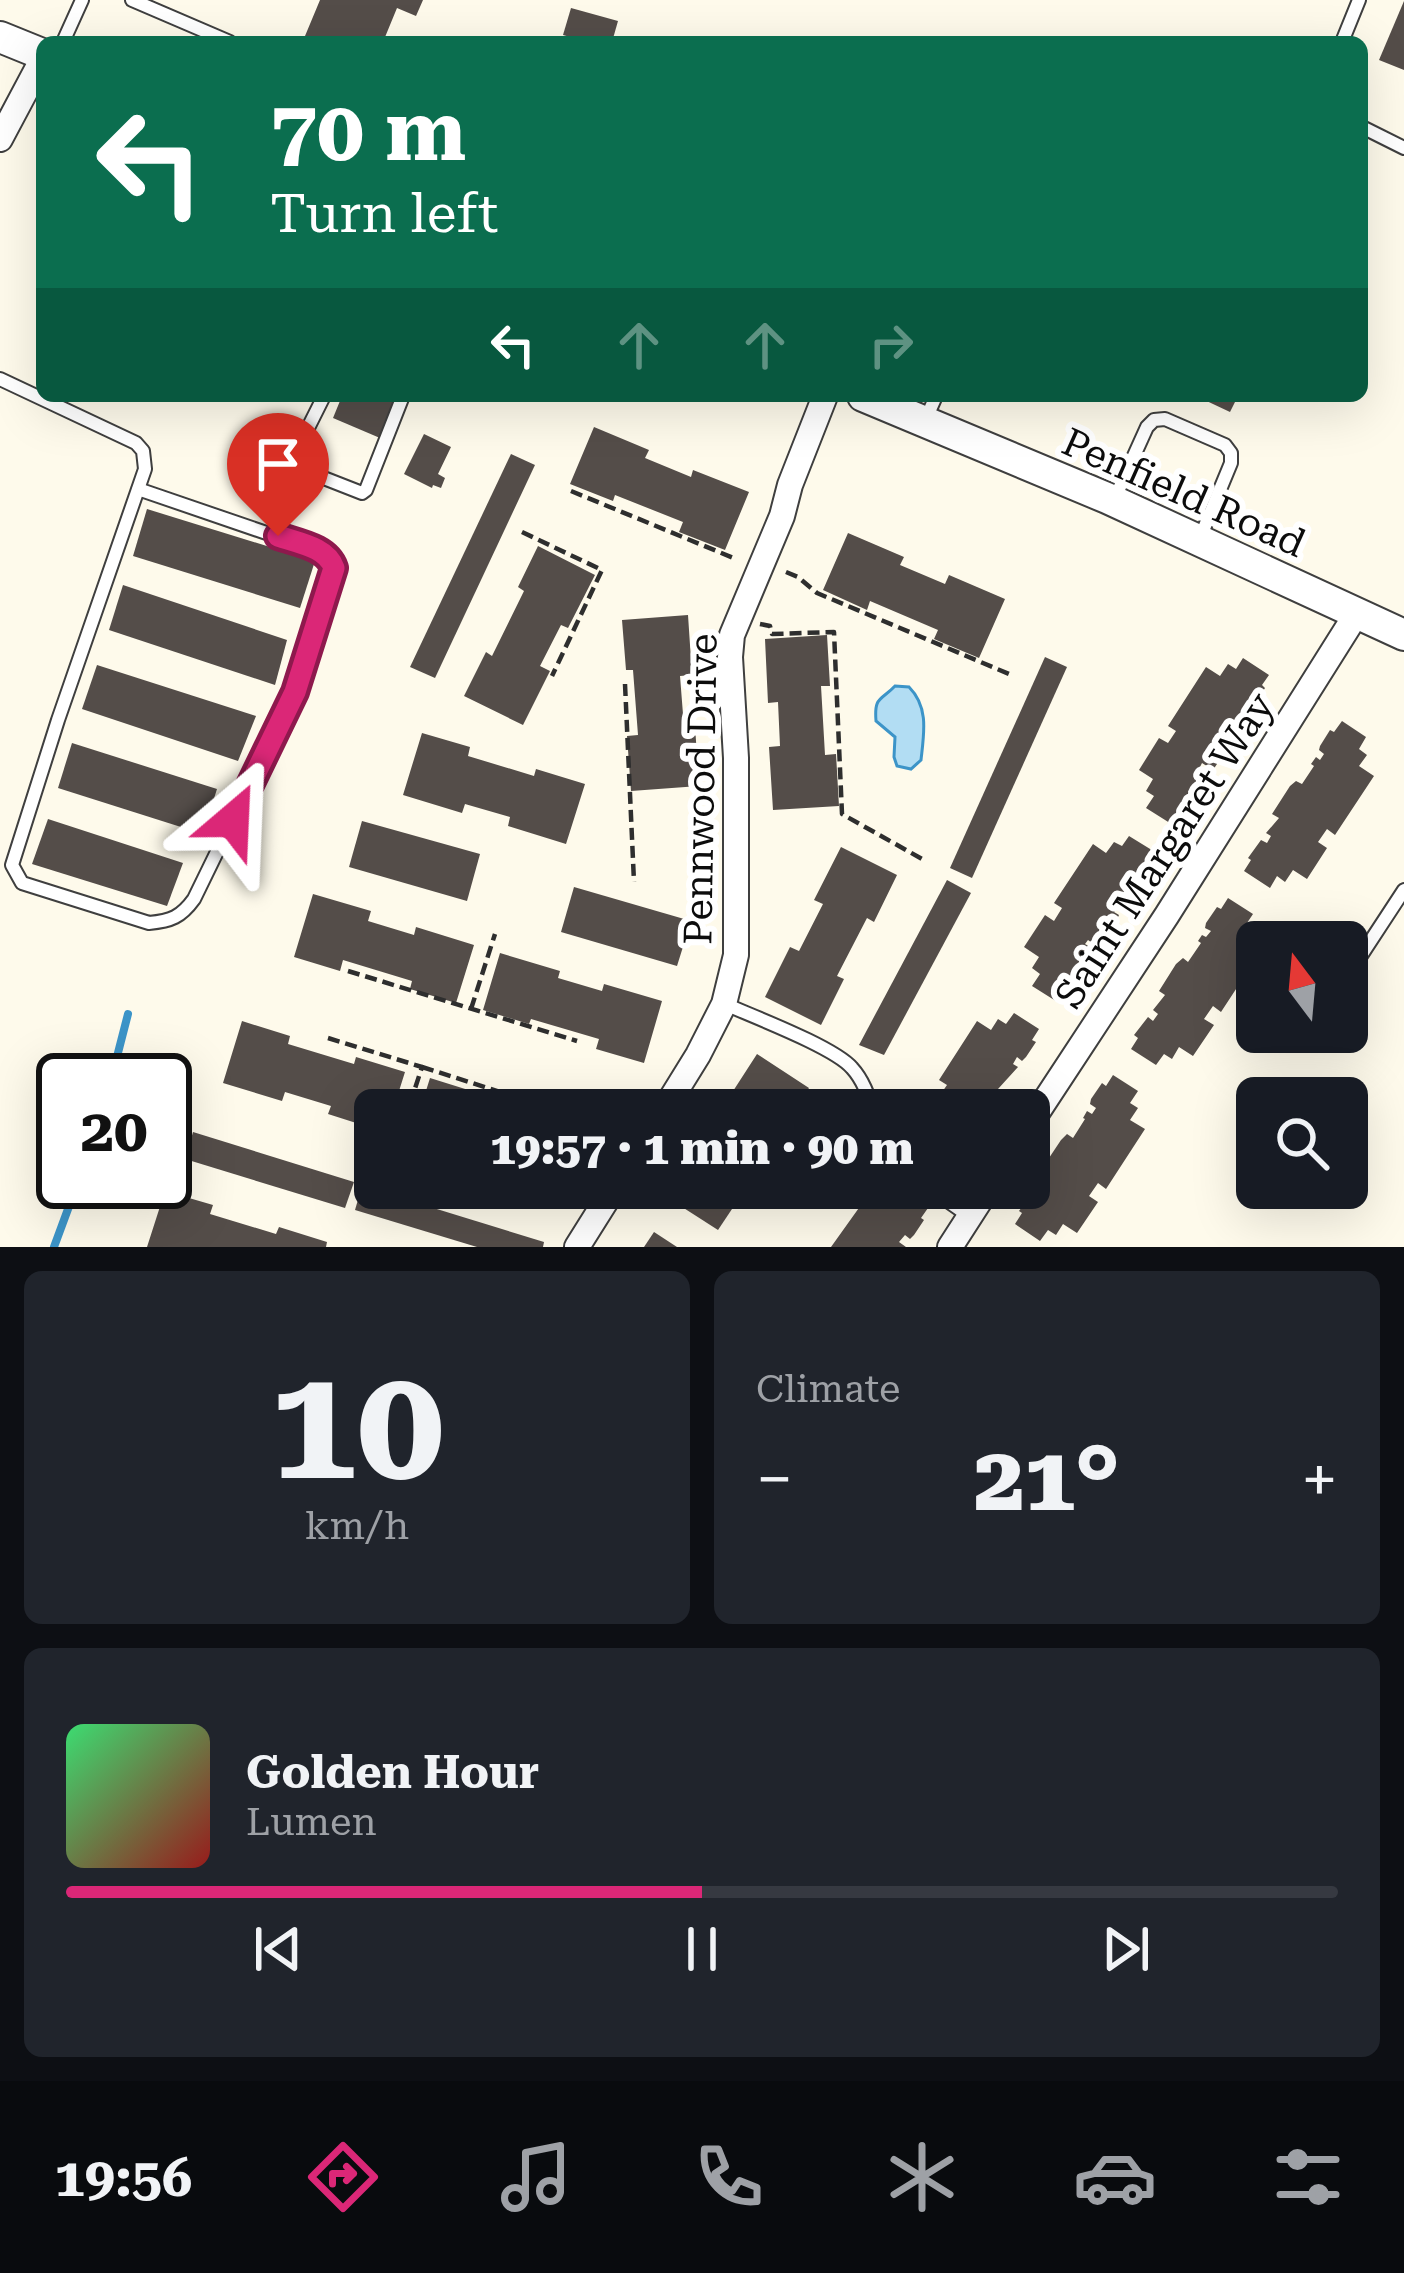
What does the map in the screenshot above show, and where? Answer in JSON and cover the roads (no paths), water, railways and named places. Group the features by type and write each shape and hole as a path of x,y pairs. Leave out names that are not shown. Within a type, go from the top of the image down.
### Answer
{"street":[{"path":"0,37 36,54"},
{"path":"0,139 36,69"},
{"name":"Pennwood Drive","path":"677,1089 724,1004 736,955 736,758 730,657 737,617 782,516 824,402"},
{"name":"Penfield Road","path":"896,402 930,408 1113,501 1357,613 1401,624"},
{"name":"Saint Margaret Way","path":"1050,1093 1357,613"},
{"path":"577,1247 601,1209"},
{"path":"950,1247 974,1209"}],"lane":[{"path":"66,36 82,0"},
{"path":"132,0 216,36"},
{"path":"1344,36 1359,0"},
{"path":"1368,130 1404,148"},
{"path":"0,379 36,396"},
{"path":"49,402 136,443 143,451 145,469 138,489 12,865 22,883 148,923 183,915 194,899 295,692 334,568 331,558 319,550 138,489"},
{"path":"70,412 75,402"},
{"path":"321,402 293,466 362,493 401,402"},
{"path":"1113,501 1154,420 1165,418 1225,445 1231,463 1199,540"},
{"path":"1368,945 1404,890"},
{"path":"724,1004 830,1052 849,1064 866,1089"},
{"path":"959,1209 969,1216"}],"water":[{"path":"895,686 909,687 922,712 921,760 911,769 897,766 895,737 876,721 877,703"}],"waterway":[{"path":"118,1053 128,1014"},
{"path":"54,1247 68,1209"}]}
